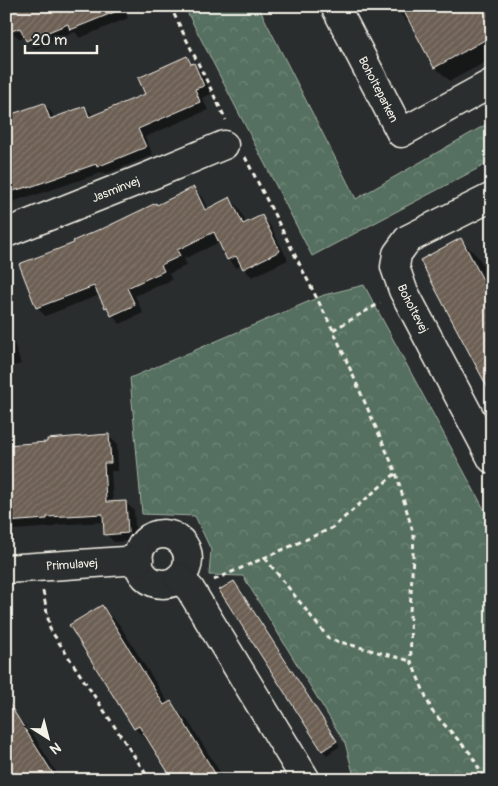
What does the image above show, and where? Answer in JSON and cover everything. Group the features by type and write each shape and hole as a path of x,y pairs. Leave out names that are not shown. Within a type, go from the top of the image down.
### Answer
{"street":[{"name":"Boholteparken","path":"335,6 400,133 492,83"},
{"name":"Jasminvej","path":"6,233 147,177 231,139"},
{"name":"Boholtevej","path":"492,197 408,239 397,254 395,267 403,290 492,459"},
{"path":"185,583 160,583 150,580 143,573 139,555 142,546 149,539 162,534 172,536 186,548 188,563 184,572 185,583 306,780"},
{"name":"Primulavej","path":"6,569 139,560"}],"path":[{"path":"170,6 231,139 333,330 396,473 414,536 410,612 411,661 432,711 471,754 486,780"},
{"path":"333,330 403,290"},
{"path":"185,583 202,585 332,528 396,473"},
{"path":"265,558 329,639 411,661"},
{"path":"39,567 50,629 150,780"}],"green space":[{"path":"184,6 258,6 356,199 492,121 492,161 312,256"},
{"path":"364,285 492,524 492,780 355,780 345,743 243,576 209,575 211,550 195,516 142,514 130,378 324,295"}],"building":[{"path":"6,6 127,7 70,30 68,24 26,41 20,28 6,33"},
{"path":"401,6 492,6 492,36 434,68"},
{"path":"187,56 191,64 194,63 204,86 195,89 200,102 138,129 146,147 97,167 96,164 27,188 6,193 6,116 44,103 50,119 85,106 89,117 145,94 138,78"},
{"path":"194,187 205,210 230,197 243,224 262,215 280,251 243,269 236,256 227,260 214,232 177,250 180,256 161,265 164,271 127,288 135,305 111,316 94,286 36,308 19,264 74,243 73,241"},
{"path":"461,238 492,297 492,396 420,260"},
{"path":"109,434 111,463 104,463 106,502 126,501 128,533 104,535 103,514 47,517 47,519 6,522 6,445 47,442 47,439"},
{"path":"234,581 337,741 322,751 219,590"},
{"path":"102,605 164,705 171,701 219,780 173,780 139,726 134,729 69,625"},
{"path":"6,699 57,780 6,780"}]}
